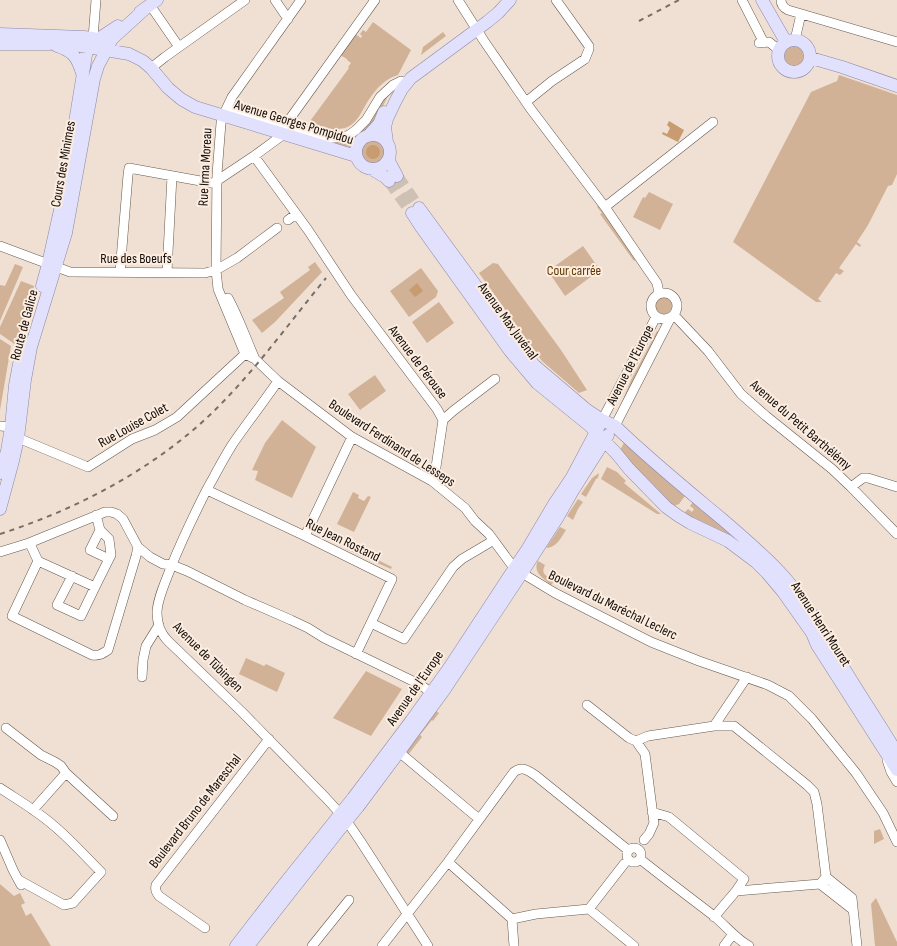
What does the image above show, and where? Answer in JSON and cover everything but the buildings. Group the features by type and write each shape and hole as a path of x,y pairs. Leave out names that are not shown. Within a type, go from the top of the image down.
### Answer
{"main road":[{"path":"502,0 475,27 411,78 402,89 387,119 385,127 387,142 391,151 389,161 393,179 385,177 364,167 356,156 358,144 368,136 378,124 401,81 424,61 475,27 498,13 510,0"},
{"path":"762,0 787,44"},
{"path":"0,44 48,44 71,52 111,35 151,4"},
{"path":"0,34 87,46 111,52"},
{"name":"Cours des Minimes","path":"52,266 66,233 94,79 98,66 111,52 111,35"},
{"path":"800,41 805,43 808,47 811,58 806,67 797,72 788,71 782,67 778,56 787,44 800,41"},
{"name":"Cours des Minimes","path":"52,266 87,46"},
{"name":"Avenue Georges Pompidou","path":"111,52 129,54 143,61 164,84 181,99 195,107 224,113 284,130 356,156"},
{"path":"811,58 897,86"},
{"path":"368,136 379,136 387,142"},
{"path":"373,170 385,166 389,161"},
{"name":"Avenue Max Juvénal","path":"604,441 590,426 528,374 425,233 416,210 534,365 587,410 602,420 615,426"},
{"name":"Route de Galice","path":"0,473 7,451 6,427 19,364 52,266"},
{"name":"Route de Galice","path":"0,509 18,438 25,380 31,347 52,266"},
{"name":"Avenue de l'Europe","path":"518,571 528,548 572,477 602,420"},
{"name":"Avenue de l'Europe","path":"248,946 401,735 469,653 518,571 558,517 604,441 615,426"},
{"name":"Avenue Henri Mouret","path":"615,426 772,563 798,593 897,753"},
{"name":"Avenue Henri Mouret","path":"604,441 629,469 666,506 690,523 728,541 756,562 767,573 783,592 812,633 817,645 897,770"},
{"name":"Avenue de l'Europe","path":"236,946 277,893 343,817 358,807 399,752 434,696"}],"street":[{"path":"87,46 96,0"},
{"path":"151,68 245,0"},
{"path":"275,0 288,19"},
{"name":"Rue Irma Moreau","path":"245,354 218,289 219,287 216,270 218,164 221,123 224,113 232,98 301,0"},
{"path":"120,272 129,168 172,176 218,182 254,156 284,130 375,0"},
{"path":"458,0 526,102 605,207 657,283 658,287 663,293 674,297 677,306 676,310 672,316 663,320 656,317 650,308 650,304 655,295 663,293"},
{"path":"742,0 761,43 769,42 787,44 801,14"},
{"path":"781,0 784,7 788,10 897,42"},
{"path":"526,102 552,81 585,59 589,49 589,46 558,3"},
{"path":"151,4 179,47"},
{"name":"Avenue Georges Pompidou","path":"284,130 322,138 338,138 349,135 366,120 380,97 393,85 401,81"},
{"path":"605,207 713,122"},
{"name":"Avenue de Pérouse","path":"254,156 360,307 437,409 443,420 436,467 432,481"},
{"path":"167,272 172,176"},
{"path":"288,220 296,214"},
{"path":"216,270 239,256 277,228"},
{"name":"Rue des Boeufs","path":"0,246 71,272 205,273 216,270"},
{"name":"Rue Irma Moreau","path":"219,287 223,288 231,303 255,360"},
{"name":"Avenue de l'Europe","path":"615,426 672,316"},
{"name":"Avenue du Petit Barthélémy","path":"672,316 708,351 741,394 832,469 897,534"},
{"name":"Avenue de l'Europe","path":"602,420 656,317"},
{"path":"245,354 255,360"},
{"name":"Rue Louise Colet","path":"18,438 88,467 132,439 154,430 177,417 245,354"},
{"name":"Boulevard Ferdinand de Lesseps","path":"255,360 278,381 352,437 432,481 464,508 489,534 518,571"},
{"path":"443,420 495,379"},
{"name":"Avenue de Tübingen","path":"278,381 232,446 214,475 193,517 172,565 158,604 157,613 159,625 168,641 269,738 343,817 361,842 428,946"},
{"path":"305,536 352,437"},
{"path":"851,487 863,478 868,478 897,487"},
{"path":"694,488 768,556 772,563"},
{"name":"Rue Jean Rostand","path":"207,490 392,579 356,654"},
{"path":"0,552 29,543 96,515 111,512 117,514 123,519 138,547 150,557 163,564 172,565 187,571 270,611 294,628 324,638 421,685 434,696"},
{"path":"72,576 57,605 81,616 111,555 109,539 100,530 96,515"},
{"name":"Boulevard Ferdinand de Lesseps","path":"476,521 489,543 501,559 518,571"},
{"path":"100,530 90,550 109,559"},
{"path":"372,623 404,639 453,567 462,559 489,543"},
{"path":"31,546 38,561 95,587"},
{"path":"38,561 12,616 96,656 108,650 138,547"},
{"name":"Boulevard du Maréchal Leclerc","path":"518,571 555,594 650,642 768,685 789,696 812,719 856,773 883,813 897,842"},
{"path":"142,677 146,646 159,625"},
{"path":"714,726 747,677"},
{"path":"587,705 629,738 636,741 645,754 654,824 644,840"},
{"path":"636,741 648,736 714,726 734,726 807,785 814,792 817,804 823,881 852,909 857,946"},
{"path":"6,728 41,755 61,766 66,773 113,816"},
{"name":"Avenue Henri Mouret","path":"885,733 897,743"},
{"name":"Boulevard Bruno de Mareschal","path":"205,928 159,896 156,893 156,885 269,738"},
{"path":"884,750 891,772 897,782"},
{"path":"399,752 479,819"},
{"path":"382,946 448,862 514,772 519,769 530,771 628,850 632,847 638,848 641,852 640,859 747,945"},
{"path":"33,810 66,773"},
{"path":"0,788 52,824 101,872 73,903 64,905 20,883 0,840"},
{"path":"652,812 669,817 744,879 714,917"},
{"path":"448,862 512,918 514,946"},
{"path":"589,909 624,864"},
{"path":"736,891 823,881"},
{"path":"312,946 349,900"},
{"path":"512,918 589,909 634,946"},
{"path":"724,946 734,934"}],"green space":[{"path":"373,22 411,50 398,75 390,78 379,87 370,98 360,115 350,126 326,131 305,128 349,68 348,67 351,63 340,55 355,34 361,38 362,36 360,34 363,30 366,32"},
{"path":"443,32 446,36 421,55 423,47"},
{"path":"794,45 799,46 805,52 805,62 799,68 794,69 789,68 783,62 782,57 783,52 789,46"},
{"path":"839,75 897,95 897,174 892,185 888,186 868,225 857,242 861,245 860,247 856,244 839,268 844,271 840,275 836,273 818,299 822,302 816,302 733,242 811,92 837,81"},
{"path":"384,96 387,98 379,114 363,135 354,143 353,149 336,145 336,140 343,139"},
{"path":"374,140 383,143 386,152 383,161 374,164 365,161 362,152 365,143"},
{"path":"649,192 673,204 660,230 633,217 643,197 645,198"},
{"path":"598,206 637,259 634,261 600,214 602,213 597,207"},
{"name":"Cour carrée","path":"583,246 600,270 565,296 548,271"},
{"path":"315,262 322,272 275,322 262,333 252,320 284,298 280,292 310,270 308,267"},
{"path":"493,263 498,264 561,350 587,390 579,393 542,361 479,273"},
{"path":"15,264 23,267 0,321 0,285 5,286"},
{"path":"421,268 438,291 436,297 409,317 390,291"},
{"path":"21,281 34,286 16,345 0,334 0,327"},
{"path":"659,297 667,297 672,302 670,313 667,315 659,315 654,310 654,302"},
{"path":"439,302 454,323 427,343 412,322"},
{"path":"657,331 660,333 623,403 622,402 631,380"},
{"path":"0,339 11,346 0,410"},
{"path":"375,375 386,391 360,410 348,394"},
{"path":"282,420 316,447 292,498 255,480 258,471 252,470 265,443"},
{"path":"625,441 685,496 679,504 674,506 665,500 620,450"},
{"path":"607,467 617,472 626,481 624,483 661,514 657,514 601,479"},
{"path":"599,473 598,478 586,497 581,494 592,478"},
{"path":"353,492 359,495 358,498 364,501 368,496 371,497 354,532 337,524"},
{"path":"578,499 583,502 573,520 567,516"},
{"path":"693,502 757,556 778,581 686,514 685,512 688,509 692,512 694,509 690,506"},
{"path":"560,527 566,530 558,542 550,548 546,548"},
{"path":"348,545 392,567 391,569 346,549"},
{"path":"538,561 545,565 543,571 545,575 555,580 551,585 542,578 538,572"},
{"path":"246,658 264,666 266,664 285,673 277,692 239,674"},
{"path":"366,671 402,689 371,736 333,718"},
{"path":"436,711 439,713 420,735 422,737 408,755 404,753"},
{"path":"880,829 884,839 874,844 874,831"},
{"path":"0,884 14,896 20,893 25,903 21,905 26,916 31,913 51,946 0,946"},
{"path":"876,898 897,942 897,946 875,946 871,904"}],"shaded area":[{"path":"669,121 684,130 678,142 662,134 663,132 667,134 670,128 667,125"},
{"path":"370,145 376,145 380,149 380,155 376,159 370,159 366,155 366,149"},
{"path":"417,283 423,291 415,297 409,290"}],"tunnel":[{"path":"397,176 419,208"},
{"path":"389,181 412,213"}],"railway":[{"path":"639,21 679,0"},
{"path":"0,534 59,512 87,499 116,484 169,449 194,429 232,393 260,361 326,278"}]}
